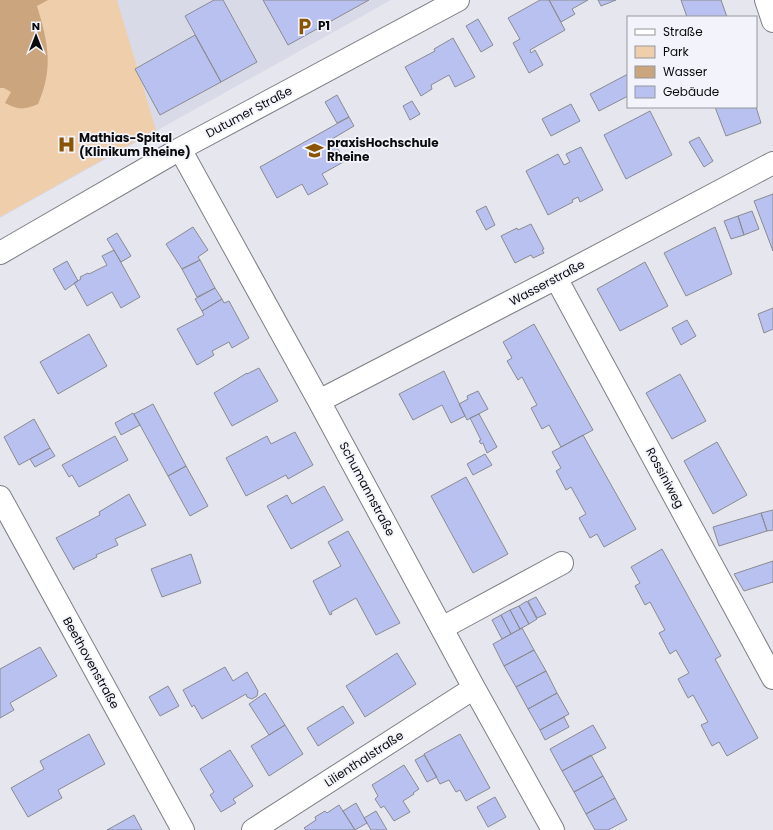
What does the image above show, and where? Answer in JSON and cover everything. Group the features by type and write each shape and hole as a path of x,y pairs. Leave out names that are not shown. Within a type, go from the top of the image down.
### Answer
{"street":[{"name":"Dutumer Straße","path":"0,253 180,149 458,0"},
{"path":"766,0 773,21"},
{"name":"Schumannstraße","path":"180,149 553,830"},
{"name":"Wasserstraße","path":"319,401 773,163"},
{"name":"Rossiniweg","path":"556,278 773,678"},
{"name":"Beethovenstraße","path":"0,497 183,830"},
{"path":"442,628 562,563"},
{"name":"Lilienthalstraße","path":"253,830 474,688"}],"shaded area":[{"name":"Mathias-Spital (Klinikum Rheine)","path":"0,0 391,0 0,218"}],"green space":[{"path":"0,0 117,0 156,130 0,217"}],"water":[{"path":"0,0 48,0 37,6 44,31 48,55 46,79 38,104 29,107 17,108 5,103 11,92 4,88 0,88"}],"building":[{"path":"214,0 223,0 257,62 221,82 185,16"},
{"name":"P1","path":"263,0 369,0 288,45"},
{"path":"540,0 549,0 565,30 530,50 531,53 535,50 543,65 529,73 513,43 520,39 508,18"},
{"path":"549,0 588,0 572,9 575,14 561,22"},
{"path":"598,0 616,0 601,6"},
{"path":"681,0 721,0 727,16 687,16"},
{"path":"478,19 493,45 481,52 466,26"},
{"path":"195,35 221,82 160,115 135,69"},
{"path":"453,38 475,77 455,87 449,75 431,85 432,89 421,96 405,67 435,51 434,49"},
{"path":"627,75 627,97 599,111 590,94"},
{"path":"337,95 349,117 337,123 325,102"},
{"path":"412,101 420,114 410,120 403,106"},
{"path":"571,104 580,121 551,136 542,119"},
{"path":"715,108 756,108 761,123 726,136"},
{"path":"650,111 672,155 626,179 604,135"},
{"name":"praxisHochschule Rheine","path":"349,117 354,126 332,139 345,161 322,174 328,184 308,195 302,184 277,198 260,167"},
{"path":"699,137 713,161 704,167 689,142"},
{"path":"581,147 603,190 580,202 578,197 572,200 573,202 548,215 526,171 558,154 564,165 570,162 566,154"},
{"path":"773,194 773,251 754,201"},
{"path":"486,206 495,225 486,230 476,211"},
{"path":"752,211 759,229 744,235 738,216"},
{"path":"738,216 744,235 731,239 724,221"},
{"path":"531,224 544,249 542,250 544,253 533,258 531,255 515,263 501,236 517,228 518,230"},
{"path":"193,227 208,250 198,257 200,260 182,269 166,244"},
{"path":"715,227 732,274 686,296 664,253"},
{"path":"117,233 131,256 121,262 107,239"},
{"path":"114,250 140,297 121,308 112,292 87,306 74,283 81,279 80,277 107,265 102,256"},
{"path":"200,260 215,288 197,297 182,269"},
{"path":"67,261 78,281 65,290 53,269"},
{"path":"645,262 668,306 620,331 597,289"},
{"path":"215,288 222,299 202,311 195,299"},
{"path":"222,299 224,303 229,301 249,338 232,348 229,342 212,351 214,355 197,365 177,329 204,315 202,311"},
{"path":"773,308 773,329 764,333 758,314"},
{"path":"687,320 696,336 681,345 672,328"},
{"path":"534,324 593,430 561,447 549,425 542,429 531,408 537,405 522,377 518,380 507,361 512,358 503,342"},
{"path":"89,334 107,366 58,394 40,362"},
{"path":"259,368 278,401 232,426 214,393 247,373"},
{"path":"444,371 465,416 451,423 442,405 413,420 399,394"},
{"path":"680,374 706,421 672,439 646,393"},
{"path":"478,391 488,409 467,420 459,404 468,399 467,396"},
{"path":"153,404 186,466 168,476 134,414"},
{"path":"133,413 140,425 121,435 115,423"},
{"path":"479,414 497,447 487,453 483,443 481,444 479,441 481,440 470,418"},
{"path":"34,419 50,448 19,465 4,437"},
{"path":"295,432 313,465 288,479 286,475 246,496 226,458 267,436 271,444"},
{"path":"583,435 636,529 604,547 597,534 590,538 579,518 586,514 571,487 566,490 556,471 561,468 552,452"},
{"path":"115,436 128,460 79,487 72,475 69,477 62,465"},
{"path":"717,442 747,495 713,514 684,461"},
{"path":"50,448 55,456 35,467 30,459"},
{"path":"485,454 492,465 473,475 467,464"},
{"path":"186,466 208,506 190,516 168,476"},
{"path":"466,477 508,554 473,573 431,496"},
{"path":"324,486 343,520 291,549 267,506 287,495 292,504"},
{"path":"129,494 146,525 115,539 118,545 96,555 97,557 74,568 74,570 56,538 100,515 99,512"},
{"path":"773,510 773,530 767,531 761,513"},
{"path":"761,513 767,531 719,546 713,527"},
{"path":"348,531 400,623 376,635 356,598 331,612 332,614 330,615 313,581 341,566 328,542"},
{"path":"662,549 721,656 715,659 758,738 727,756 719,742 712,746 701,725 708,722 693,695 688,698 678,679 689,673 676,650 670,654 659,633 665,630 650,602 645,605 635,586 640,583 631,567"},
{"path":"191,554 201,583 162,597 151,569"},
{"path":"773,561 773,582 744,591 734,574"},
{"path":"536,597 546,614 537,618 528,601"},
{"path":"527,601 537,619 529,624 519,606"},
{"path":"519,606 529,624 520,629 510,610"},
{"path":"510,610 520,629 511,634 501,615"},
{"path":"501,615 511,634 502,639 492,620"},
{"path":"522,628 534,650 504,666 493,644"},
{"path":"40,647 57,676 10,703 14,710 0,718 0,669"},
{"path":"534,650 546,671 516,687 504,666"},
{"path":"397,653 416,684 365,717 346,686"},
{"path":"225,667 233,681 247,672 258,691 257,696 252,699 247,697 246,694 202,719 194,705 192,707 183,690"},
{"path":"546,671 557,693 528,709 516,687"},
{"path":"168,686 179,706 160,716 149,697"},
{"path":"265,693 285,725 269,735 249,704"},
{"path":"557,693 569,714 540,730 528,709"},
{"path":"343,706 354,723 318,746 307,728"},
{"path":"564,717 569,727 545,740 540,730"},
{"path":"285,725 303,754 269,776 251,746"},
{"path":"593,725 606,748 562,771 550,749"},
{"path":"89,734 105,764 58,790 62,798 28,817 11,788 44,769 40,761"},
{"path":"460,734 490,788 466,801 460,790 456,792 449,780 440,784 424,754"},
{"path":"230,750 253,786 233,799 236,803 221,812 210,795 214,792 200,769"},
{"path":"424,755 437,777 427,782 415,760"},
{"path":"591,755 603,776 574,792 562,771"},
{"path":"404,765 419,789 403,801 410,812 394,821 384,806 381,808 375,799 378,796 372,785"},
{"path":"603,776 615,798 586,814 574,792"},
{"path":"495,797 506,817 488,827 477,807"},
{"path":"615,798 627,820 608,830 595,830 586,814"},
{"path":"356,803 367,823 355,830 343,811"},
{"path":"339,805 355,830 306,830 304,828 316,820 315,817 325,811 327,813"},
{"path":"376,811 387,830 371,830 364,818"},
{"path":"134,815 142,830 107,830"}],"place":[{"name":"P1","path":"305,26"},
{"name":"Mathias-Spital (Klinikum Rheine)","path":"66,145"},
{"name":"praxisHochschule Rheine","path":"314,150"}]}
